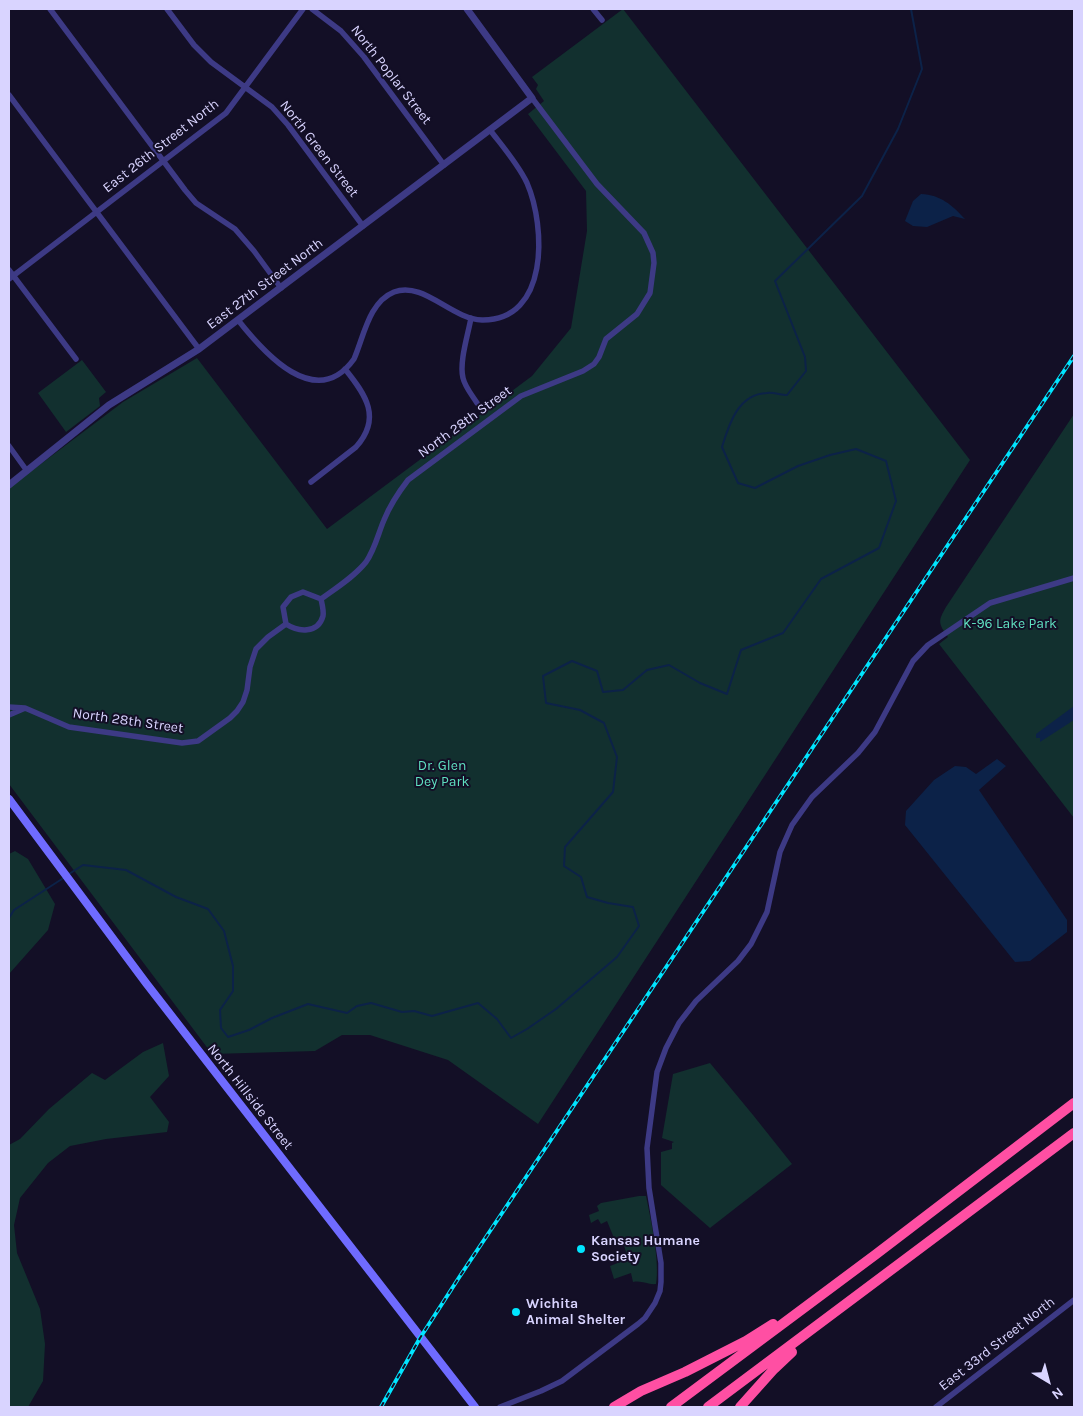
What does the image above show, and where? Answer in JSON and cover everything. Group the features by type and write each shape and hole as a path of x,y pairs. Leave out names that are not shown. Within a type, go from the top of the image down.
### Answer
{"highway":[{"path":"671,1407 875,1255 1074,1103"},
{"path":"708,1407 1074,1133"},
{"path":"614,1407 641,1391 685,1372 746,1341 797,1310 875,1255"},
{"path":"740,1407 774,1369 833,1314"}],"main road":[{"name":"North Hillside Street","path":"9,799 82,899 475,1407"}],"street":[{"path":"50,9 196,203 235,229 281,288"},
{"name":"North Green Street","path":"167,9 194,45 211,62 272,107 288,125 363,226"},
{"name":"East 26th Street North","path":"11,277 226,113 303,9"},
{"name":"North Poplar Street","path":"312,9 341,31 364,57 444,165"},
{"path":"467,9 532,98"},
{"path":"593,9 602,20"},
{"path":"9,95 199,349"},
{"name":"East 27th Street North","path":"9,485 109,405 199,349 532,98"},
{"name":"North 28th Street","path":"321,599 350,578 366,562 377,542 384,520 396,495 408,480 521,396 583,371 594,364 606,339 637,314 650,293 654,273 653,254 644,234 597,184 532,98"},
{"path":"238,320 265,352 284,368 295,374 316,380 332,378 345,369 354,358 375,309 381,301 396,291 418,292 455,312 480,320 501,318 516,309 528,296 536,274 538,260 537,224 532,196 526,182 490,130"},
{"path":"9,270 11,277 76,359"},
{"path":"471,318 462,376 477,403"},
{"path":"311,482 356,447 362,441 369,425 369,406 364,395 345,369"},
{"path":"9,446 27,471"},
{"path":"500,1407 541,1391 562,1380 638,1324 650,1311 655,1302 660,1291 660,1263 649,1188 647,1148 657,1072 666,1048 679,1024 696,1000 738,961 751,944 767,912 780,852 797,818 812,796 858,753 875,732 913,661 928,645 990,603 1074,578"},
{"path":"303,592 321,599 323,614 319,624 312,629 303,631 294,629 286,624 283,607 291,597 303,592"},
{"name":"North 28th Street","path":"9,707 25,708 69,727 182,743 198,741 237,711 243,702 247,690 250,667 256,649 286,624"},
{"path":"9,715 25,708"},
{"name":"East 33rd Street North","path":"936,1407 1074,1300"}],"green space":[{"name":"Dr. Glen Dey Park","path":"623,9 970,460 538,1124 448,1060 370,1035 342,1035 315,1051 212,1054 9,784 9,488 123,402 197,358 327,529 532,376 571,328 587,231 586,191 528,114 544,101 536,89 538,85 532,77"},
{"path":"82,360 106,392 99,398 100,406 66,432 38,393"},
{"name":"K-96 Lake Park","path":"1074,414 1074,818 939,644 948,637 940,622 946,607"},
{"path":"15,851 28,859 55,904 48,930 9,974 9,854"},
{"path":"163,1043 169,1076 150,1097 169,1122 167,1132 106,1139 70,1146 48,1163 20,1198 14,1225 17,1253 40,1309 45,1344 43,1381 28,1407 9,1407 9,1145 20,1139 49,1109 92,1073 105,1080 143,1052"},
{"path":"710,1063 792,1164 710,1228 661,1185 661,1152 672,1149 672,1143 674,1142 662,1138 673,1074"},
{"path":"646,1196 656,1253 656,1284 633,1282 631,1273 614,1279 610,1266 628,1259 623,1242 616,1243 607,1221 601,1224 598,1219 591,1223 589,1215 599,1211 597,1206 601,1203"}],"water":[{"path":"921,194 934,196 946,202 965,219 953,216 927,227 913,226 905,221 913,201"},
{"path":"1074,706 1074,720 1040,742 1040,738 1036,738 1036,734"},
{"path":"997,759 1006,766 979,790 1067,920 1067,932 1030,961 1015,962 905,825 906,811 934,780 955,766 966,767 976,774"}],"waterway":[{"path":"69,874 83,865 126,870 176,897 208,909 224,931 233,966 233,991 220,1010 221,1028 228,1037 249,1030 272,1018 308,1004 347,1013 357,1006 371,1003 402,1012 414,1011 432,1016 478,1003 497,1019 511,1038 556,1009 617,957 639,926 633,907 587,897 581,877 564,866 565,847 613,792 617,757 604,723 580,710 546,703 543,676 572,661 597,671 603,692 623,690 647,670 669,665 700,683 727,694 741,650 783,633 821,579 879,548 896,501 886,461 856,449 830,455 798,466 755,488 738,483 722,447 732,420 742,404 757,395 769,393 787,395 806,371 805,357 775,281 862,196 898,129 922,69 911,9"},
{"path":"9,918 14,910 65,877"}],"railway":[{"path":"381,1407 420,1338 460,1276 1074,356"}],"place":[{"name":"Kansas Humane Society","path":"581,1249"},
{"name":"Wichita Animal Shelter","path":"516,1312"}]}
